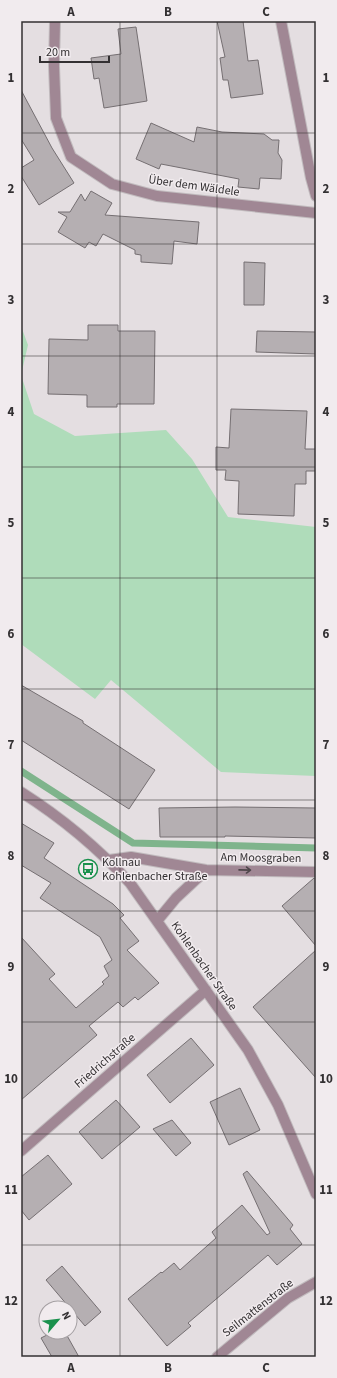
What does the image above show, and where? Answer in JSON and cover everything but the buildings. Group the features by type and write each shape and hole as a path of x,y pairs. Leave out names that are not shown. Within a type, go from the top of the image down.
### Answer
{"street":[{"name":"Über dem Wäldele","path":"55,21 54,66 56,118 71,157 112,184 157,196 316,213"},
{"path":"281,21 311,178 316,196"},
{"name":"Kohlenbacher Straße","path":"21,792 73,828 109,860 130,883 248,1050 278,1105 316,1194"},
{"name":"Am Moosgraben","path":"109,860 132,858 206,870 316,872"},
{"name":"Am Moosgraben","path":"157,921 176,898 206,870"},
{"name":"Friedrichstraße","path":"21,1151 206,990"},
{"name":"Seilmattenstraße","path":"217,1357 288,1298 316,1282"}],"green space":[{"path":"21,326 28,345 21,375"},
{"path":"21,375 34,414 75,436 166,430 192,459 228,517 316,527 316,776 221,772 111,680 95,699 21,644"}],"waterway":[{"path":"21,771 133,843 316,848"}],"place":[{"name":"Kollnau Kohlenbacher Straße","path":"88,869"}]}
